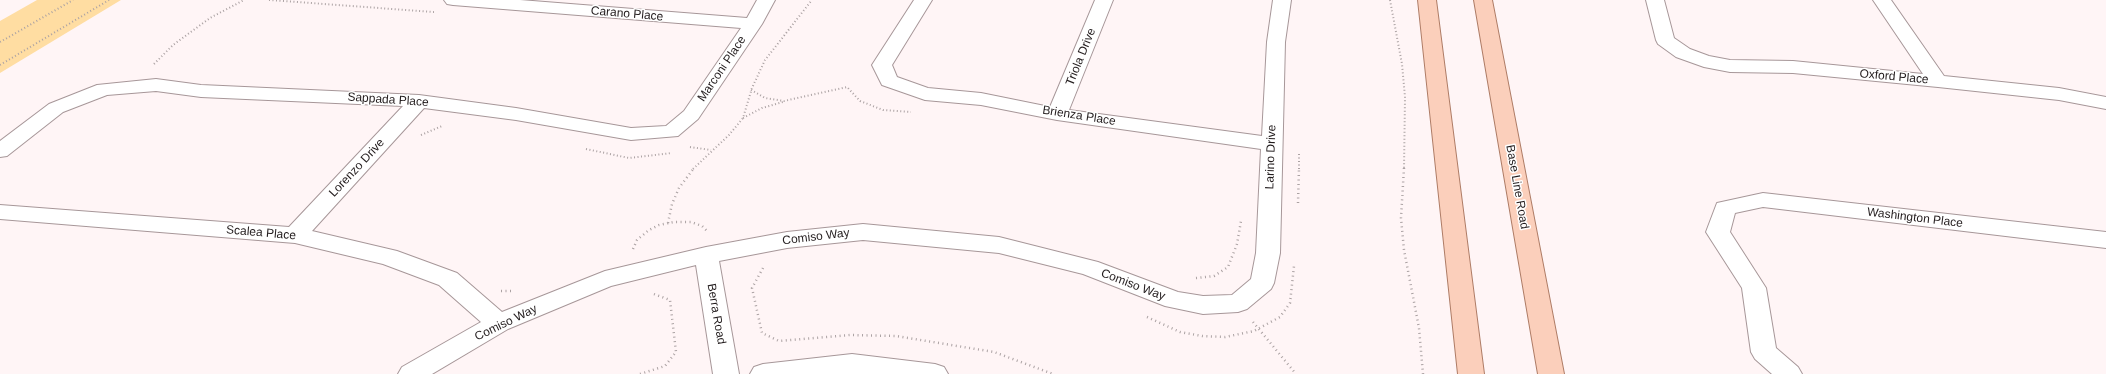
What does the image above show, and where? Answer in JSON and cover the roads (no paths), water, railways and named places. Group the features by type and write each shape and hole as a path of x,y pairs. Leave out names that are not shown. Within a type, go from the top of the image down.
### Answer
{"main road":[{"path":"1427,0 1471,374"},
{"name":"Base Line Road","path":"1483,0 1552,374"}],"street":[{"name":"Carano Place","path":"453,0 753,24"},
{"name":"Marconi Place","path":"671,132 691,115 753,24 766,0"},
{"name":"Brienza Place","path":"923,0 895,47 882,65 889,81 925,94 981,99 1057,114 1272,144"},
{"name":"Triola Drive","path":"1057,114 1104,0"},
{"name":"Larino Drive","path":"1238,303 1262,283 1268,253 1276,42 1282,0"},
{"name":"Oxford Place","path":"1655,0 1665,40 1683,53 1704,62 1730,66 1793,67 1938,81 2059,94 2106,103"},
{"path":"1882,0 1938,81"},
{"name":"Sappada Place","path":"0,151 56,108 104,89 156,85 201,91 419,101 516,114 631,134 671,132"},
{"name":"Lorenzo Drive","path":"294,235 419,101"},
{"name":"Washington Place","path":"1789,374 1764,352 1754,288 1718,232 1725,208 1763,200 2106,240"},
{"name":"Scalea Place","path":"0,212 294,235 390,257 448,279 499,323"},
{"name":"Comiso Way","path":"411,374 499,323 605,279 707,245 787,240 863,232 998,245 1090,268 1174,300 1203,305 1238,303"},
{"name":"Berra Road","path":"707,245 726,374"},
{"path":"763,374 852,364 935,374"}]}
